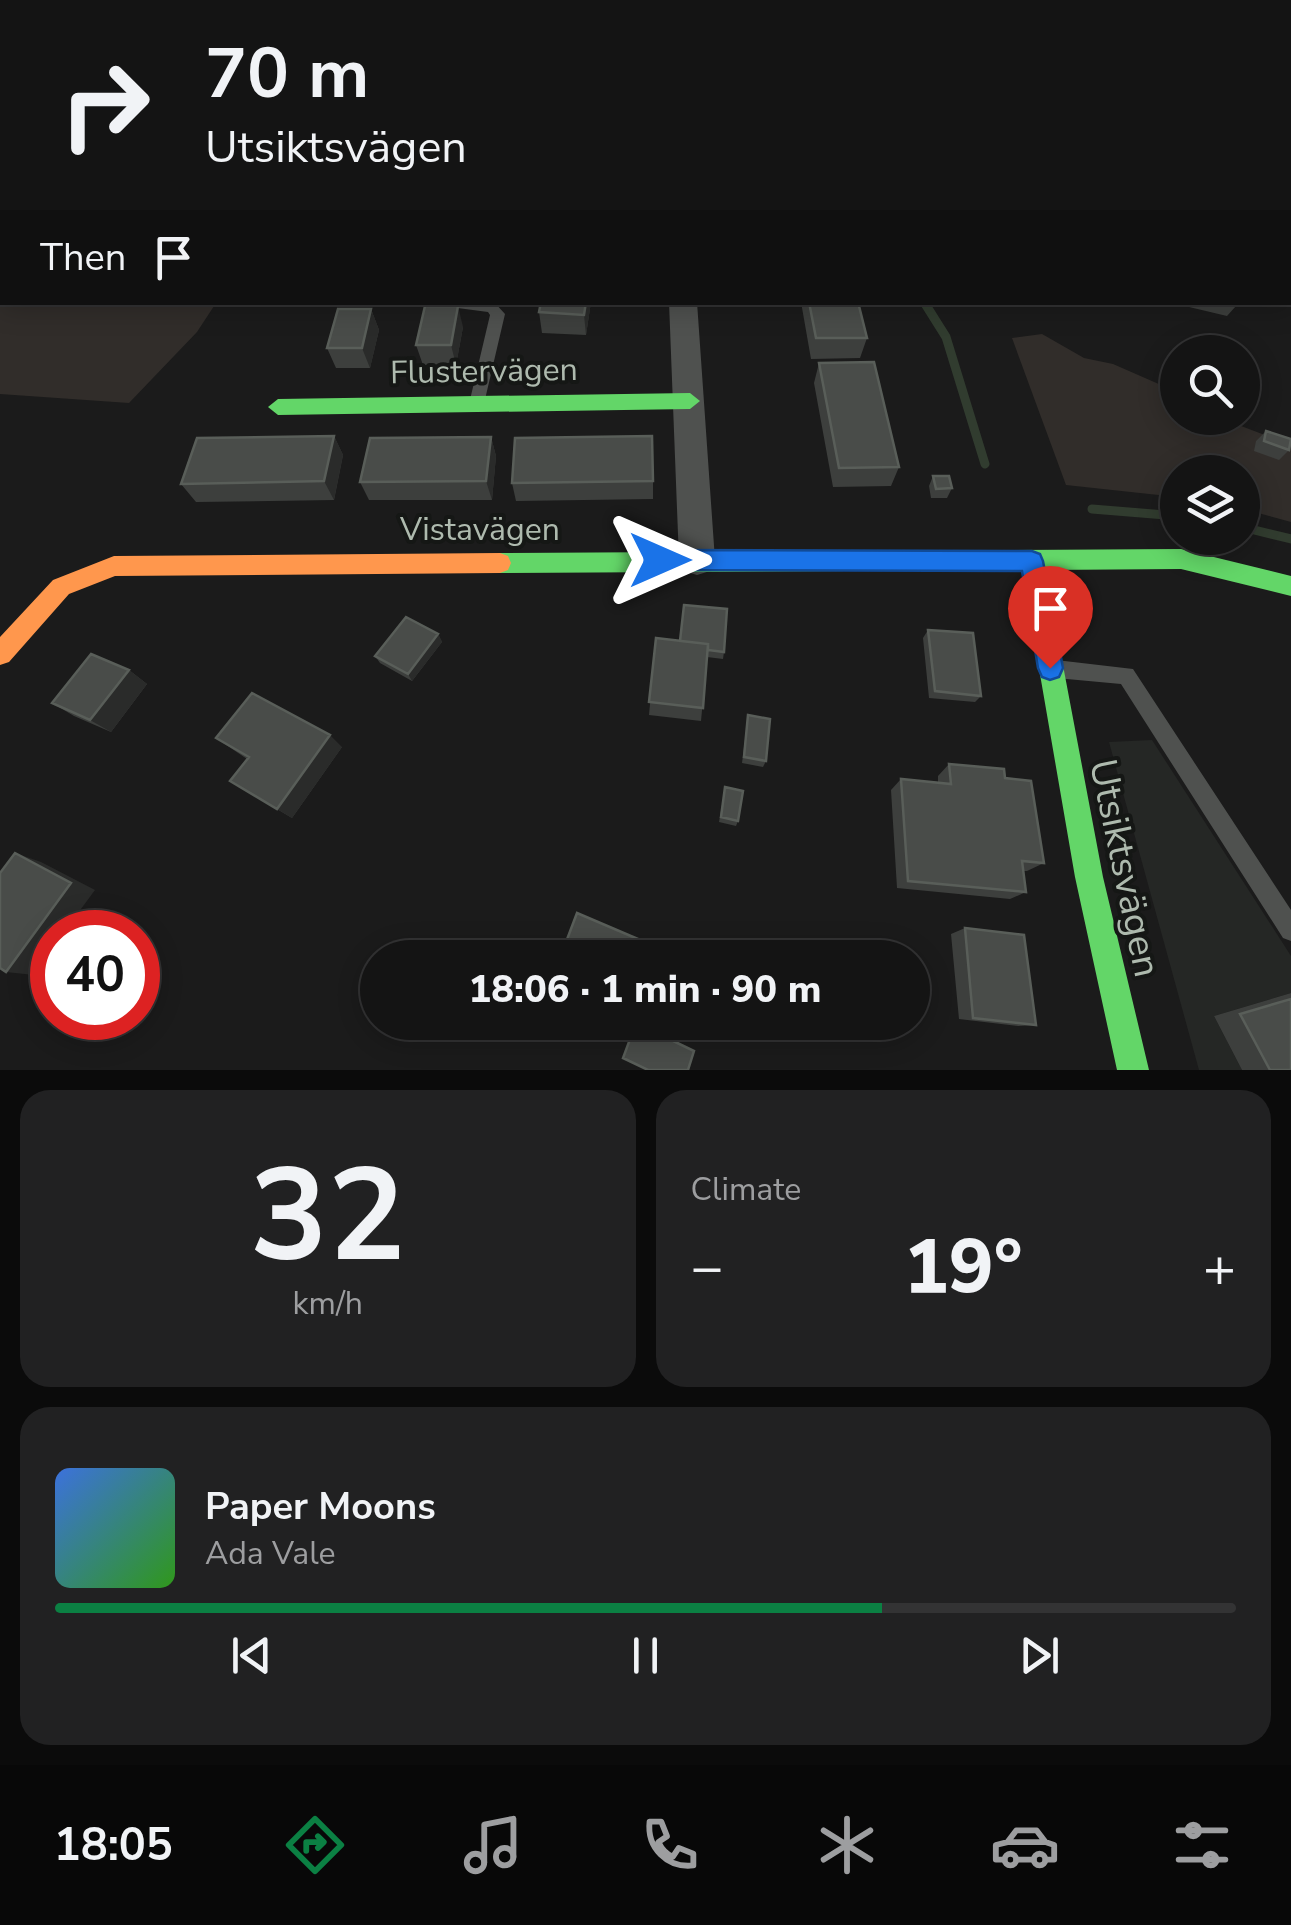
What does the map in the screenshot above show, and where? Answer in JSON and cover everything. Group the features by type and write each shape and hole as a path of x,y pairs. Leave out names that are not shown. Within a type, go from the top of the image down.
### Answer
{"street":[{"path":"683,305 697,560"},
{"name":"Flustervägen","path":"278,408 690,400"},
{"name":"Vistavägen","path":"0,654 61,588 114,566 1181,559 1291,586"},
{"name":"Utsiktsvägen","path":"1032,561 1089,877 1133,1070"}],"lane":[{"path":"471,305 492,308 498,314 478,404"},
{"path":"1050,668 1126,676 1291,930"}],"shaded area":[{"path":"0,305 215,305 197,332 129,403 0,394"},
{"path":"1042,334 1084,358 1113,364 1160,385 1160,435 1260,433 1291,445 1291,522 1260,514 1260,455 1160,455 1160,495 1066,485 1012,338"},
{"path":"1152,740 1291,956 1291,993 1214,1016 1242,1070 1199,1070 1109,742"}],"building":[{"path":"540,305 586,305 584,315 539,312"},
{"path":"810,305 859,305 867,338 816,338"},
{"path":"425,306 458,306 451,345 416,345"},
{"path":"338,309 371,309 362,348 327,348"},
{"path":"874,362 899,467 839,468 819,363"},
{"path":"1266,431 1291,439 1289,450 1264,441"},
{"path":"334,436 324,481 181,484 197,438"},
{"path":"652,436 653,481 512,483 515,438"},
{"path":"491,437 486,481 360,482 370,438"},
{"path":"933,476 949,476 952,488 936,489"},
{"path":"684,605 727,609 724,652 708,650 708,644 680,641"},
{"path":"406,617 438,634 408,674 375,656"},
{"path":"928,630 973,633 981,696 935,691"},
{"path":"656,638 708,644 703,708 649,702"},
{"path":"91,654 129,670 90,720 52,703"},
{"path":"252,693 330,735 277,809 230,781 249,757 216,738"},
{"path":"748,715 770,719 766,761 744,757"},
{"path":"949,764 1004,769 1005,778 1031,781 1044,863 1022,861 1026,892 908,881 901,779 951,784"},
{"path":"725,787 743,791 738,821 721,817"},
{"path":"15,853 71,883 51,910 30,910 30,939 6,972 0,968 0,873"},
{"path":"577,913 640,940 567,940"},
{"path":"965,928 1024,935 1036,1025 973,1018"},
{"path":"1291,999 1291,1070 1270,1070 1240,1014"},
{"path":"630,1040 671,1040 694,1051 688,1070 648,1070 623,1058"}],"waterway":[{"path":"926,305 946,337 985,464"},
{"path":"1092,509 1160,515"},
{"path":"1260,531 1291,539"}],"traffic: fast":[{"path":"278,407 690,401"},
{"path":"500,563 1181,559 1291,586"},
{"path":"1032,561 1089,877 1133,1070"}],"traffic: slow":[{"path":"0,654 61,587 114,566 500,563"}],"route":[{"path":"660,560 1032,561 1050,668"}]}
